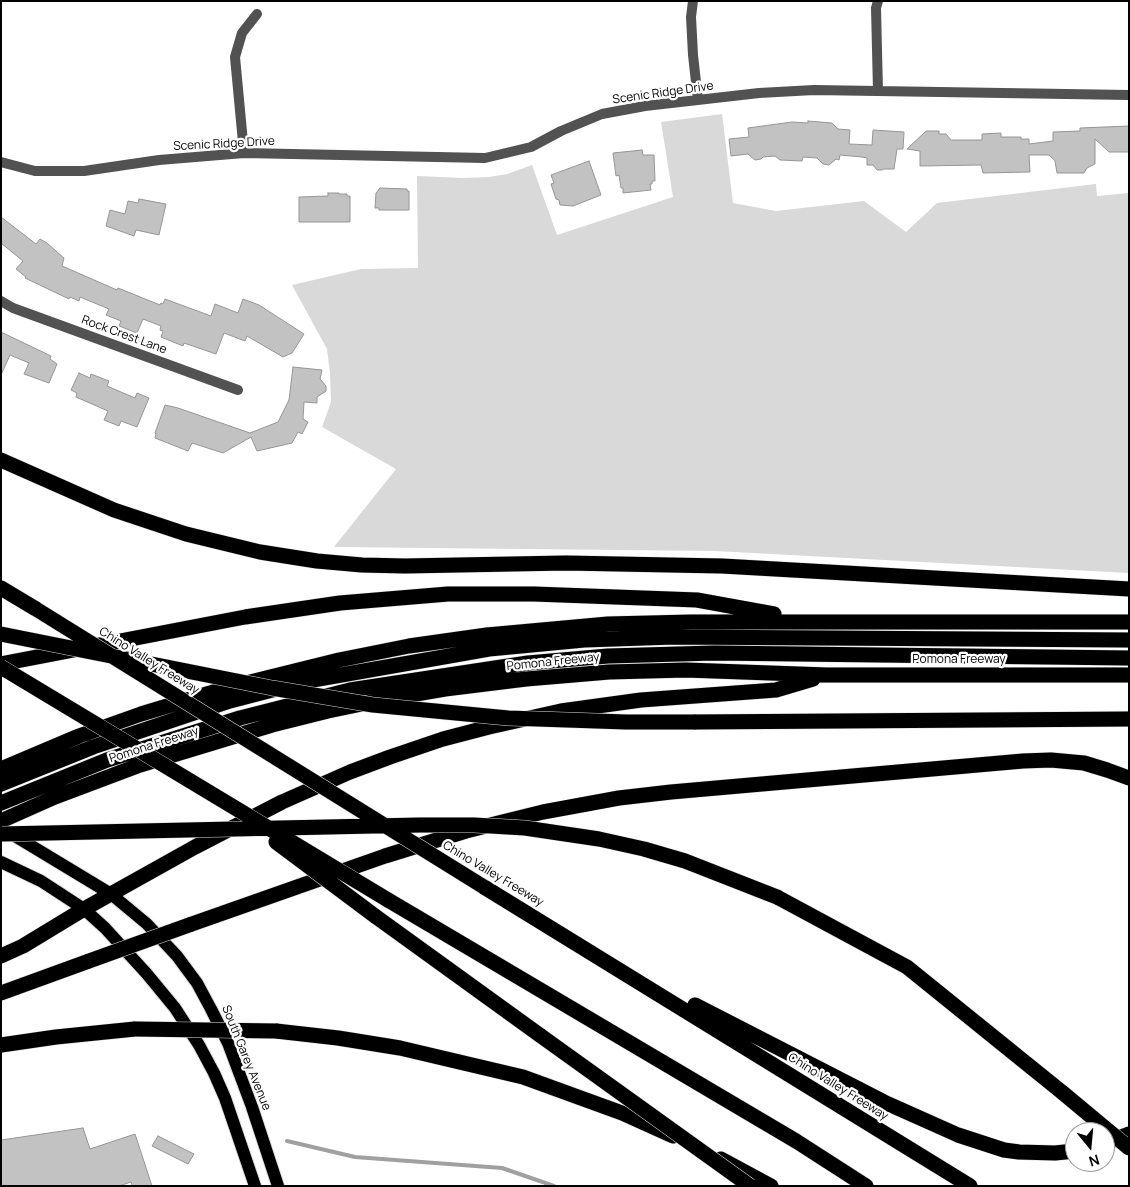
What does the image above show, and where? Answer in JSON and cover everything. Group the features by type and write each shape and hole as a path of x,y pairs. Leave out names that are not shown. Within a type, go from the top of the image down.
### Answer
{"highway":[{"path":"1,460 114,510 186,534 260,552 317,561 405,566 566,563 722,566 1129,589"},
{"name":"Chino Valley Freeway","path":"1,588 970,1186"},
{"path":"1,665 253,615 349,602 448,594 534,594 697,600 810,621"},
{"path":"1,769 79,736 141,714 285,672 409,646 487,635 608,624 810,621 1129,622"},
{"path":"1,634 272,688 373,705 508,718 626,722 1129,719"},
{"path":"1,784 93,746 230,701 307,681 489,649 584,640 674,637 1129,640"},
{"path":"4,801 107,760 240,718 350,690 528,663 608,656 714,653 1129,658"},
{"path":"1,665 388,900 796,1141 866,1186"},
{"name":"Pomona Freeway","path":"1,821 55,797 132,768 239,735 328,711 381,700 526,679 609,672 686,670 827,675 1129,675"},
{"path":"1,956 35,940 84,909 282,802 350,772 443,740 489,727 561,711 640,700 776,690 827,675"},
{"path":"1,993 386,856 466,831 543,812 619,798 671,792 1023,761 1051,760 1084,763 1129,778"},
{"path":"237,809 280,845 374,916 750,1186"},
{"path":"1,834 474,825 525,828 644,849 684,861 776,897 907,967 1129,1148"},
{"path":"596,955 884,1102 958,1135 989,1146 1019,1152 1065,1152"},
{"path":"1,1045 135,1029 276,1031 400,1048 523,1077 622,1112 668,1133 771,1186"},
{"path":"1115,1139 1129,1134"}],"main road":[{"name":"South Garey Avenue","path":"1,828 111,894 147,924 176,956 202,992 216,1017 238,1068 278,1186"},
{"path":"1,862 42,881 84,909 105,928 175,1008 214,1072 225,1098 255,1186"}],"street":[{"path":"693,1 691,17 698,100"},
{"path":"878,1 876,8 878,91"},
{"path":"244,153 235,57 242,32 257,14"},
{"name":"Scenic Ridge Drive","path":"1,162 35,171 84,172 160,160 244,153 486,158 532,147 561,131 602,114 645,106 759,93 814,90 1129,96"},
{"name":"Rock Crest Lane","path":"1,301 13,308 238,390"}],"shaded area":[{"path":"722,114 733,203 776,211 864,201 906,232 937,203 1096,184 1097,196 1129,193 1129,573 715,551 334,547 396,469 322,427 331,402 327,349 292,285 361,269 418,268 417,176 489,177 507,174 532,165 557,235 673,197 661,122"}],"building":[{"path":"808,121 832,123 838,129 850,130 849,144 872,145 873,130 904,132 903,149 897,149 894,169 882,170 877,170 873,165 867,165 867,158 862,157 840,155 839,160 836,159 829,165 823,164 817,158 803,157 802,161 780,160 775,156 755,160 748,154 731,156 729,139 749,137 748,128 792,122 808,123"},
{"path":"1129,126 1129,152 1109,152 1095,139 1095,164 1087,168 1084,173 1057,173 1055,161 1049,155 1029,155 1030,172 983,173 981,165 920,166 920,151 907,149 926,131 939,131 939,134 946,134 951,140 982,140 982,134 1001,133 1001,137 1029,139 1029,144 1053,141 1053,132 1080,131 1080,128"},
{"path":"642,150 643,155 654,155 655,181 652,181 652,184 650,184 651,190 623,193 619,175 616,176 613,153"},
{"path":"589,161 601,195 573,206 560,205 551,184 554,183 551,175"},
{"path":"380,188 407,189 409,191 409,210 379,210 379,208 375,208 376,193"},
{"path":"328,193 347,194 347,196 350,196 350,222 299,222 299,197 328,196"},
{"path":"139,199 166,204 159,235 136,230 134,236 106,226 110,210 125,214 128,201 138,203"},
{"path":"1,217 36,244 40,239 47,243 64,258 62,266 117,290 118,288 160,305 161,303 163,304 165,299 211,316 215,304 238,313 243,299 259,305 304,334 292,353 283,357 247,336 245,341 224,333 216,354 184,343 183,346 161,337 163,331 160,330 161,326 143,319 137,333 119,326 121,321 106,315 109,309 80,297 79,301 70,297 69,299 25,278 16,269 23,261 1,243"},
{"path":"1,332 51,356 50,359 57,364 49,383 24,374 29,363 10,355 1,375"},
{"path":"293,367 322,370 320,379 326,386 326,391 317,397 317,403 304,402 303,419 308,422 302,434 298,432 292,443 257,451 251,437 223,453 192,443 188,451 155,438 165,405 250,433 278,422 289,400"},
{"path":"79,373 90,378 91,374 109,381 107,386 135,398 137,393 149,398 137,427 121,421 119,426 104,420 108,411 76,397 77,393 71,390"},
{"path":"83,1128 90,1149 135,1134 152,1186 132,1186 131,1182 119,1186 1,1186 1,1140"},
{"path":"158,1136 194,1154 188,1164 152,1146"}],"waterway":[{"path":"287,1141 355,1157 502,1168 554,1186"}]}
